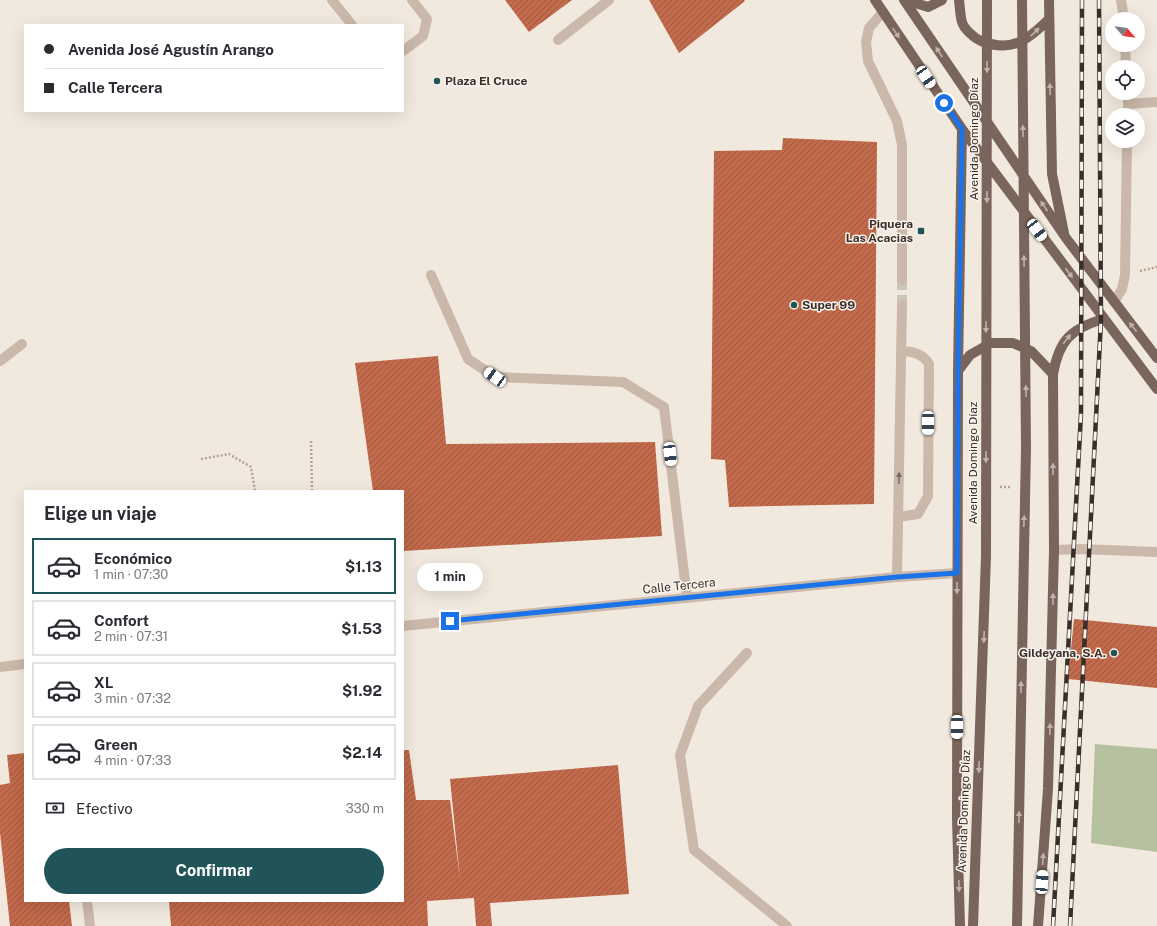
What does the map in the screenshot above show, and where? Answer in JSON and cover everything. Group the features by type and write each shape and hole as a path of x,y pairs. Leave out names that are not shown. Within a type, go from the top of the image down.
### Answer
{"main road":[{"path":"875,0 962,129 1103,319 1155,382"},
{"path":"905,0 928,7 942,0"},
{"path":"905,0 1066,238 1157,358"},
{"path":"959,0 962,23 976,39 994,46 1013,46 1033,36 1049,18"},
{"name":"Avenida Domingo Díaz","path":"973,926 986,556 987,0"},
{"path":"1017,926 1026,447 1022,0"},
{"path":"1049,0 1052,174 1066,238"},
{"path":"960,926 957,819 957,573 958,370 962,129"},
{"path":"1038,926 1048,789 1054,550 1053,374 1057,355 1067,337 1084,325 1103,319"},
{"path":"958,370 970,355 991,343 1013,343 1031,351 1053,374"}],"street":[{"path":"332,0 351,24"},
{"path":"404,50 422,36 426,19 412,0"},
{"path":"558,40 608,0"},
{"path":"1121,0 1123,12"},
{"path":"883,12 869,28 866,42 868,61 897,121 902,145 902,280"},
{"path":"1128,100 1128,108"},
{"path":"1128,104 1157,102"},
{"path":"1114,302 1122,289 1125,275 1127,148"},
{"path":"431,275 468,359 495,377 623,382 664,407 687,598"},
{"path":"897,577 902,304"},
{"path":"0,361 22,344"},
{"path":"898,517 918,514 928,496 928,364 925,358 916,353 902,350"},
{"path":"1054,550 1081,549 1157,552"},
{"name":"Calle Tercera","path":"404,626 897,577 957,573"},
{"path":"746,653 698,706 680,755 694,850 787,926"},
{"path":"0,667 24,664"},
{"path":"87,902 90,926"}],"path":[{"path":"311,441 312,490"},
{"path":"200,459 229,454 251,467 255,490"},
{"path":"997,487 1013,488"}],"green space":[{"path":"1095,744 1157,749 1157,852 1091,843"}],"building":[{"path":"505,0 572,0 529,32"},
{"path":"649,0 744,0 745,1 679,53"},
{"name":"Super 99","path":"783,138 877,142 874,504 729,507 725,460 711,459 714,151 782,150"},
{"path":"438,356 446,444 655,442 662,536 404,551 404,490 373,490 355,363"},
{"name":"Gildeyana, S.A.","path":"1074,619 1157,627 1157,688 1068,679"},
{"path":"404,750 409,750 416,800 450,800 460,879 450,779 618,765 629,894 490,903 492,926 476,926 474,898 427,901 428,926 171,926 169,902 404,902"},
{"path":"24,753 24,902 69,902 72,926 10,926 0,833 0,785 10,783 7,755"}],"tunnel":[{"path":"902,280 902,305"}],"railway":[{"path":"1053,926 1081,414 1082,0"},
{"path":"1070,926 1101,320 1099,0"}],"place":[{"name":"Plaza El Cruce","path":"437,81"},
{"name":"Piquera Las Acacias","path":"921,231"},
{"name":"Super 99","path":"794,305"},
{"name":"Gildeyana, S.A.","path":"1114,653"}],"route":[{"path":"450,621 897,577 957,573 958,370 962,129 944,103"}]}
